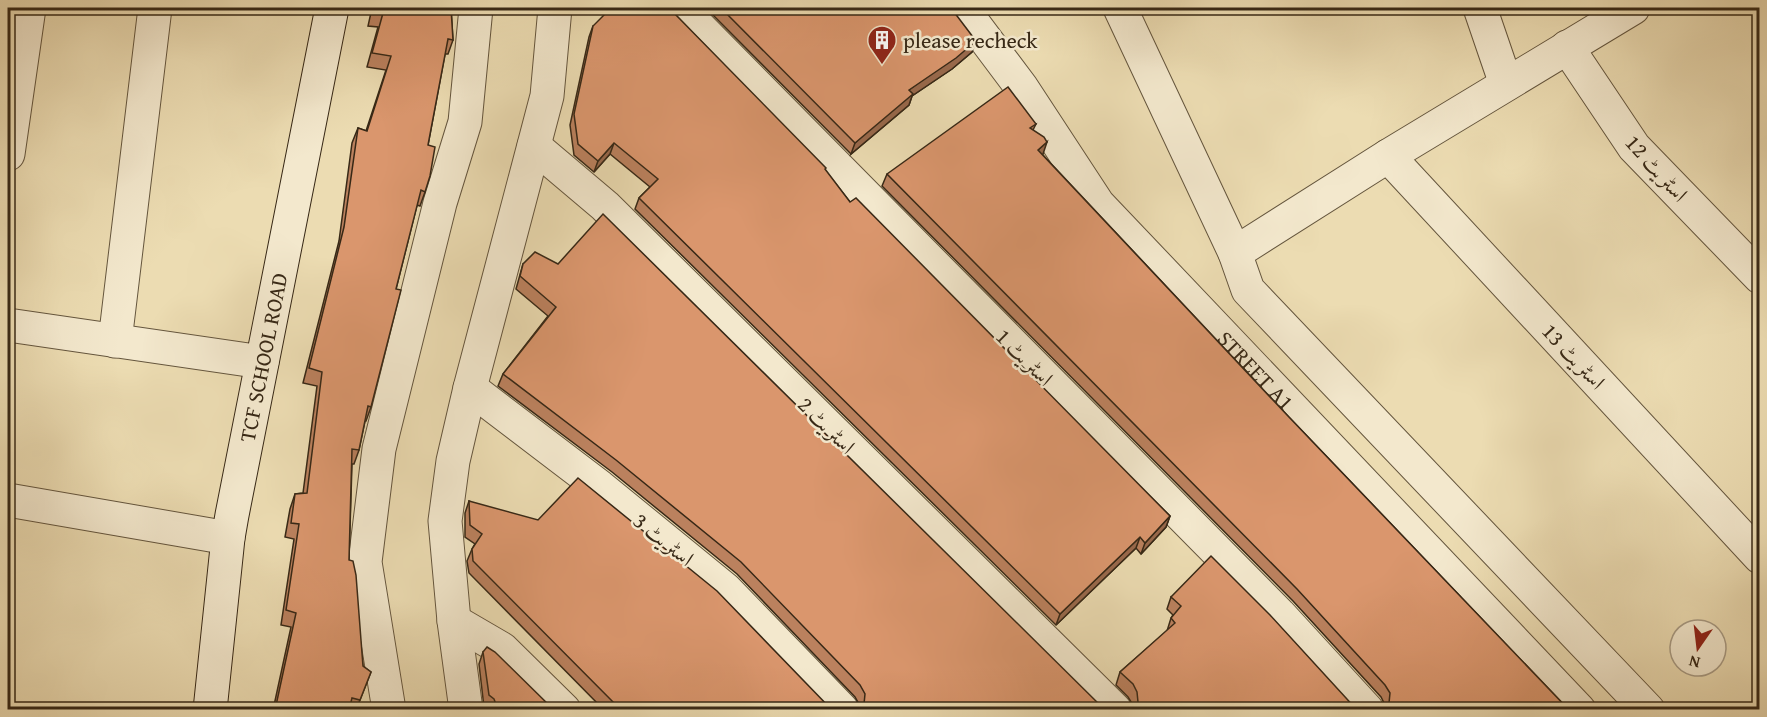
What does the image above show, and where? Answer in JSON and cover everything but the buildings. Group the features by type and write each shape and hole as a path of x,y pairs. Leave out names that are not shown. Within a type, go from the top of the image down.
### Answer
{"street":[{"path":"8,154 30,8"},
{"path":"116,341 155,8"},
{"name":"TCF SCHOOL ROAD","path":"210,710 228,537 332,8"},
{"path":"389,710 365,562 376,471 379,448 435,225 465,122 476,8"},
{"path":"466,710 454,621 445,520 453,461 470,388 548,96 555,8"},
{"name":"اسٹریٹ 1","path":"680,8 1279,614 1367,710"},
{"name":"STREET A1","path":"962,8 1022,88 1098,204 1579,710"},
{"path":"1120,8 1235,253 1248,290 1648,710"},
{"path":"1480,8 1506,84"},
{"path":"1235,253 1388,156 1568,47 1623,10"},
{"name":"اسٹریٹ 12","path":"1568,47 1634,147 1760,277"},
{"name":"اسٹریٹ 2","path":"534,146 614,214 1115,710"},
{"name":"اسٹریٹ 13","path":"1388,156 1760,557"},
{"path":"8,325 262,362"},
{"name":"اسٹریٹ 3","path":"470,388 600,487 725,589 842,710"},
{"path":"8,500 228,537"},
{"path":"454,621 502,649 564,710"}],"place":[{"name":"please recheck","path":"882,66"}]}
